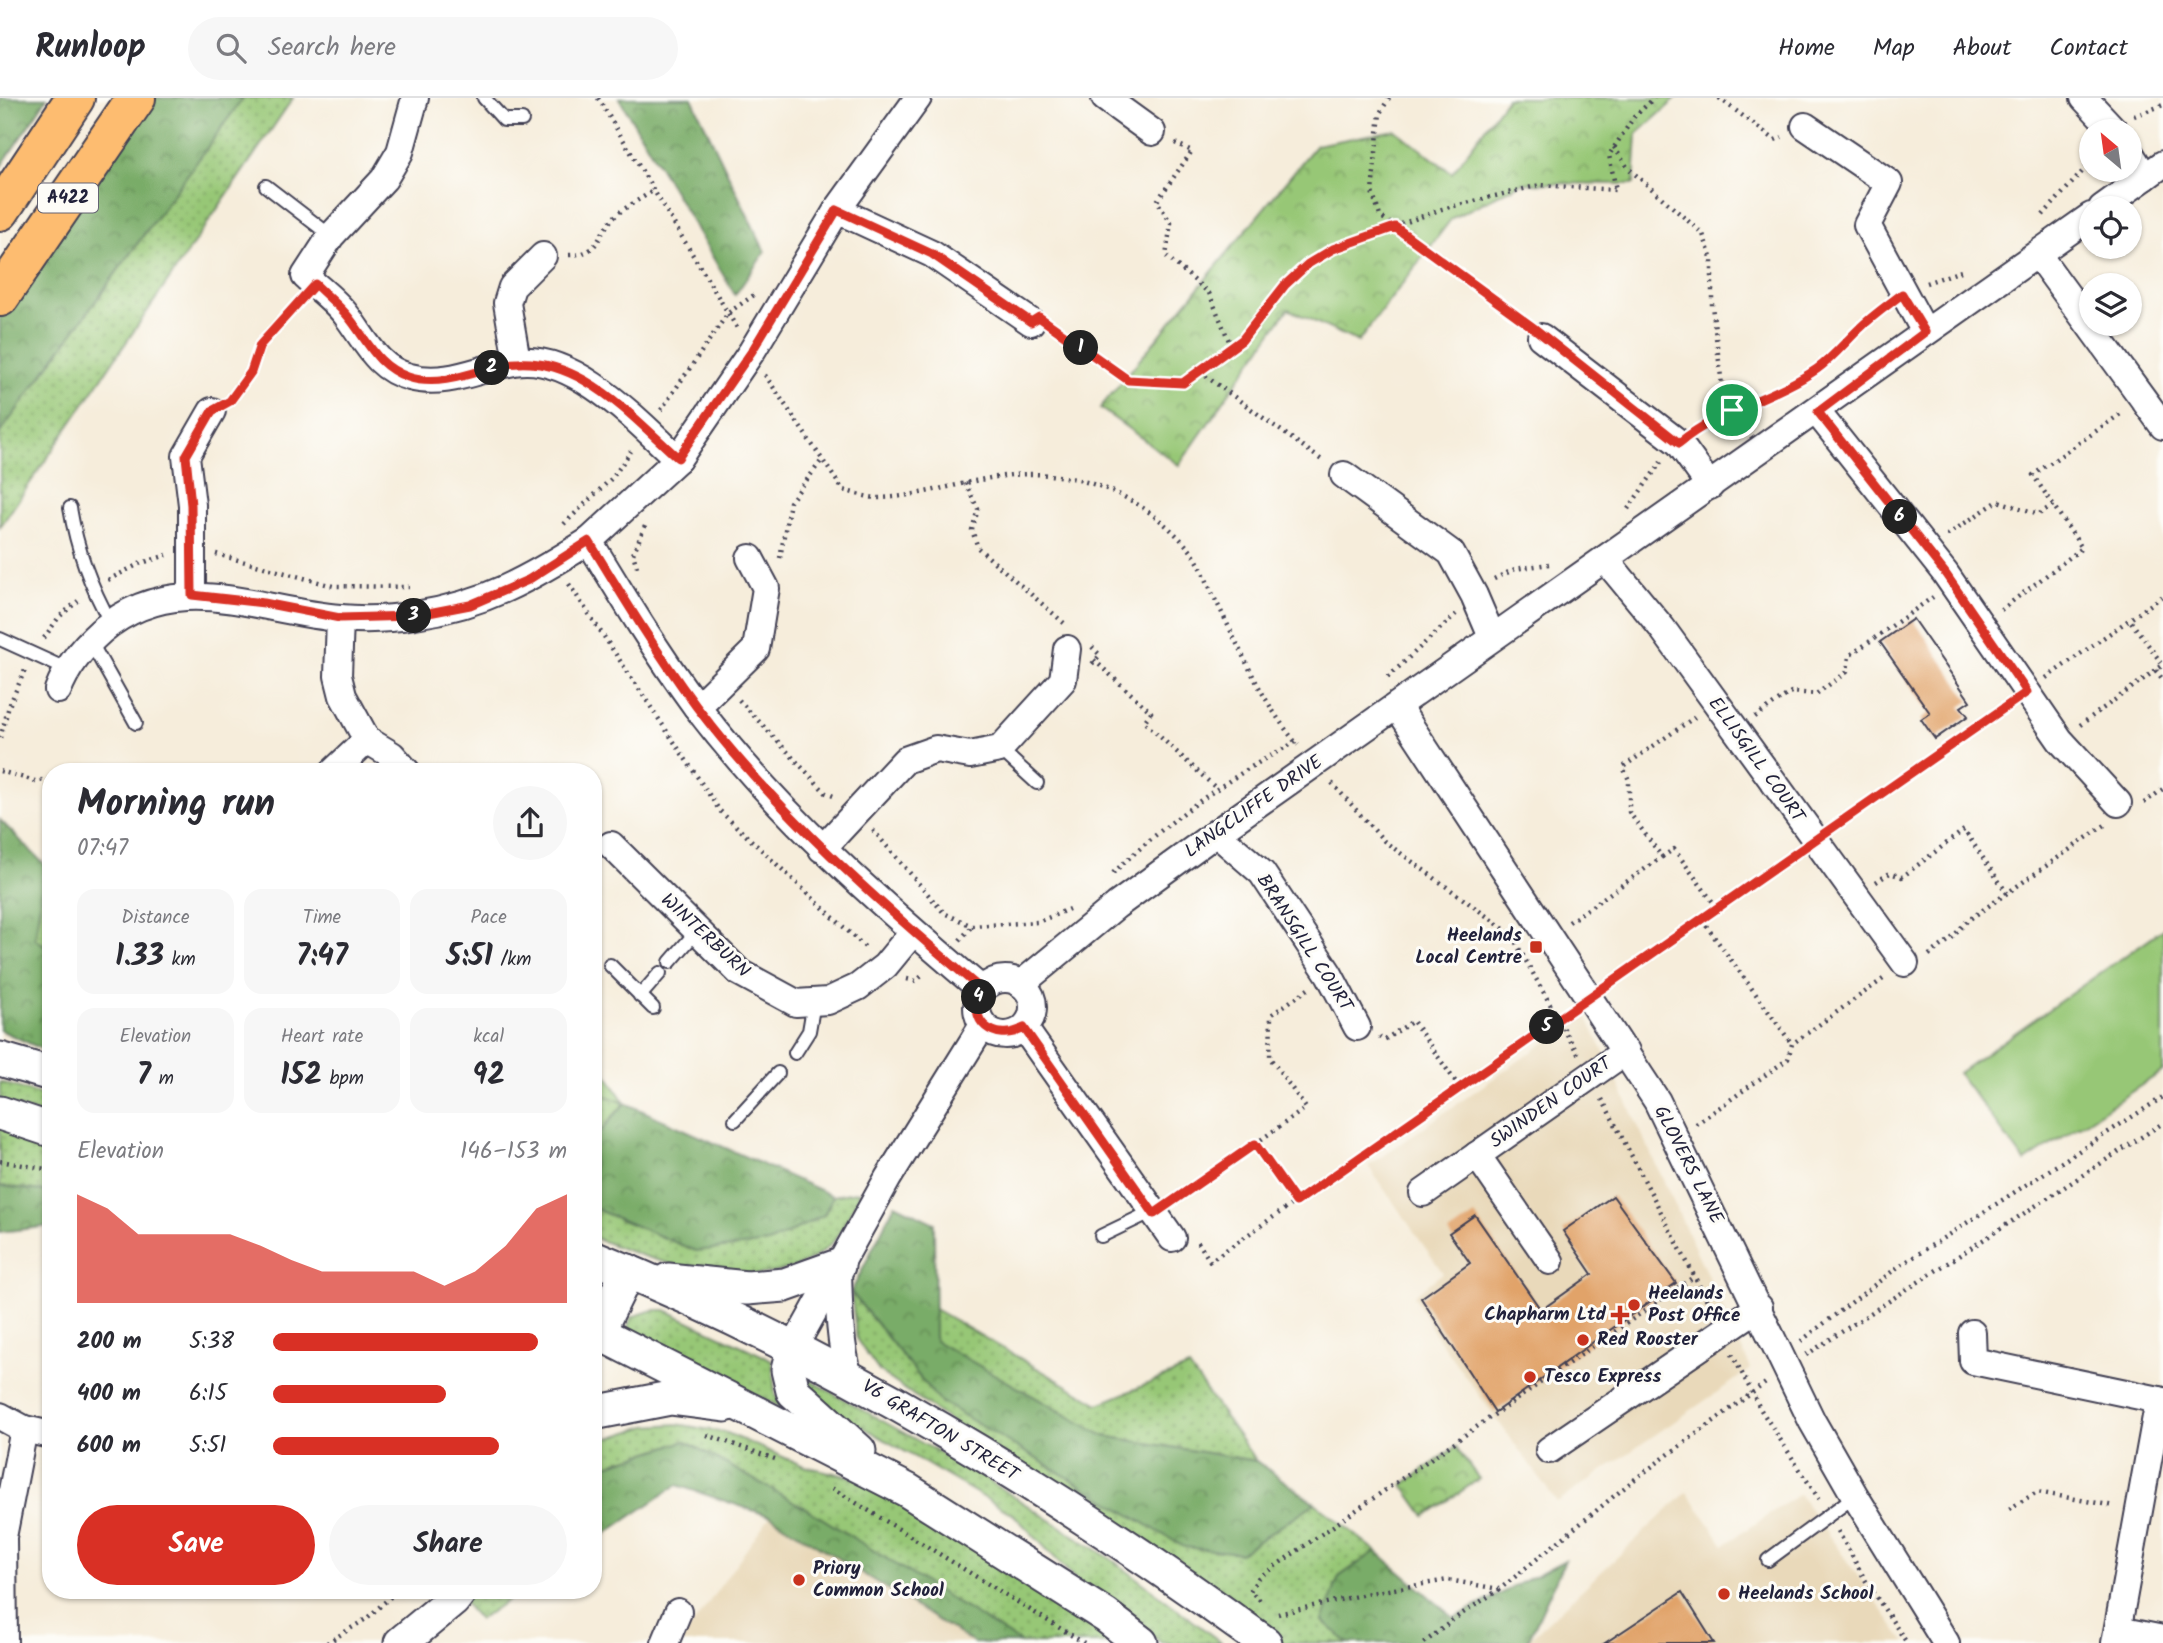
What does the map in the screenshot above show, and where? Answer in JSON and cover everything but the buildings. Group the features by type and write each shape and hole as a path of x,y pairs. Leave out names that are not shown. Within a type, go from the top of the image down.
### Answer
{"main road":[{"name":"A422","path":"0,211 75,98"},
{"name":"A422","path":"0,297 135,98"}],"street":[{"path":"415,98 395,161 384,179 331,236 305,276 347,315 368,349 384,365 410,377 441,381 517,361 562,370 592,382 678,458"},
{"path":"62,680 90,641 111,623 147,602 192,595 264,603 340,618 413,616 470,605 528,580 589,541 678,458 752,351 837,210 918,98"},
{"path":"1105,98 1152,132"},
{"path":"2084,98 2104,119"},
{"path":"1805,126 1889,183 1867,225 1902,294 1925,332"},
{"path":"2119,196 2154,171"},
{"path":"837,210 932,254 1031,322"},
{"name":"LANGCLIFFE DRIVE","path":"1021,984 1117,905 1216,833 1492,636 1818,412 1925,332 2079,225"},
{"path":"2038,255 2163,426"},
{"path":"517,361 507,303 512,287 543,256"},
{"path":"1541,337 1679,443 1710,486"},
{"path":"192,595 191,505 186,456 212,411"},
{"path":"1818,412 1952,584 2060,740 2118,803"},
{"path":"1344,475 1451,553 1492,636"},
{"path":"589,541 640,625 697,707 766,789 822,849 913,932 982,990"},
{"path":"697,707 756,649 766,588 750,558"},
{"name":"ELLISGILL COURT","path":"1605,559 1662,628 1734,732 1905,963"},
{"path":"340,618 338,676 343,696 367,740 392,755 399,763"},
{"path":"822,849 905,760 936,749 970,755 1000,749 1063,680 1075,641"},
{"name":"GLOVERS LANE","path":"1397,706 1657,1101 1759,1307 1783,1363 1855,1496 1946,1643"},
{"path":"343,763 367,740"},
{"name":"BRANSGILL COURT","path":"1216,833 1262,873 1329,974 1357,1027"},
{"name":"WINTERBURN","path":"602,843 739,972 796,1003 828,1000 858,987 885,966 913,932"},
{"path":"1005,979 1021,984 1033,1007 1024,1028 1005,1035 996,1034 983,1025 976,1007 982,990 989,984 1005,979"},
{"path":"907,1490 837,1433 793,1391 788,1370 794,1347 887,1178 983,1025"},
{"path":"1024,1028 1154,1212 1184,1239"},
{"name":"SWINDEN COURT","path":"1423,1193 1626,1051"},
{"path":"0,1059 42,1071"},
{"path":"0,1113 42,1127"},
{"name":"SWINDEN COURT","path":"1477,1155 1550,1261"},
{"name":"V6 GRAFTON STREET","path":"602,1261 794,1347 941,1429 1158,1565 1265,1643"},
{"path":"602,1324 634,1274 747,1288 785,1285 838,1266"},
{"path":"838,1266 839,1320 849,1377"},
{"path":"1549,1450 1759,1307"},
{"path":"1972,1333 1973,1361 2161,1401 2116,1636 2163,1640"},
{"path":"602,1338 748,1408 907,1490 1106,1616 1141,1643"},
{"path":"602,1411 670,1398 748,1408"},
{"path":"0,1416 24,1429 42,1433"},
{"path":"4,1643 3,1537 24,1429"},
{"path":"401,1643 454,1599"},
{"path":"665,1643 678,1612"}],"lane":[{"path":"484,98 504,120 522,120"},
{"path":"266,187 331,236"},
{"path":"70,508 75,542 92,589 111,623"},
{"path":"0,639 32,655 62,680"},
{"path":"90,641 136,723"},
{"path":"1000,749 1037,783"},
{"path":"670,961 697,931"},
{"path":"610,965 653,1009"},
{"path":"639,996 660,973"},
{"path":"795,1053 809,1031 814,1002"},
{"path":"735,1120 778,1073"},
{"path":"1101,1236 1154,1212"},
{"path":"1768,1560 1855,1496"}],"path":[{"path":"1389,98 1380,113 1372,192 1380,216 1535,329 1541,337"},
{"path":"1031,322 1039,317 1128,380 1183,383 1232,348 1285,285 1308,264 1333,249 1442,209 1540,185 1616,190 1609,155 1634,117 1654,98"},
{"path":"1719,98 1774,140 1805,126"},
{"path":"1152,132 1192,151 1157,201 1171,223 1166,256 1209,293 1232,348"},
{"path":"1615,147 1628,168 1703,234 1712,260 1712,306 1722,385 1732,410"},
{"path":"2038,220 2079,176"},
{"path":"543,256 578,255 600,243 609,222 654,190"},
{"path":"1627,510 1648,477 1679,443 1695,430 1819,368 1861,326 1902,294 1970,267"},
{"path":"212,411 230,401 251,372 260,345 315,284"},
{"path":"562,526 612,477 728,313"},
{"path":"1200,372 1344,475"},
{"path":"759,387 766,377"},
{"path":"1981,625 2082,548 2033,475 2144,398"},
{"path":"965,483 978,509 972,530 978,548 1075,641 1100,654 1086,671"},
{"path":"1925,549 1998,501 2039,514 2053,505"},
{"path":"642,580 633,554 646,524"},
{"path":"0,738 9,706 32,655 59,617 92,589 139,564 191,547 333,586 413,587"},
{"path":"1381,682 1431,640 1474,595 1493,580 1515,569 1556,562"},
{"path":"553,564 584,605 720,811 885,966"},
{"path":"1734,732 1791,692 1816,694 1847,672 1849,656 1952,584"},
{"path":"1184,1239 1210,1261 1816,841 2163,596"},
{"path":"2060,740 2163,665 2129,619"},
{"path":"1094,660 1151,712 1144,722 1217,789"},
{"path":"2156,670 2163,680"},
{"path":"723,683 826,793 845,801 944,913 972,926 1038,922 1079,904"},
{"path":"1662,857 1629,812 1629,780 1623,767 1714,703"},
{"path":"1107,878 1185,809 1304,736"},
{"path":"0,771 35,781 42,780"},
{"path":"1855,897 1890,873 1902,877 1964,830 2007,893"},
{"path":"1549,937 1674,849 1718,909"},
{"path":"1702,920 1792,1044"},
{"path":"1154,1212 1306,1108 1270,1058 1271,1015 1329,974"},
{"path":"1357,1027 1384,1040 1413,1021 1460,1088"},
{"path":"1424,1643 1454,1619 1500,1589 1634,1479 1783,1363 1898,1267 2163,1097"},
{"path":"1783,1363 2163,1123"},
{"path":"1255,1144 1296,1202"},
{"path":"0,1161 42,1168"},
{"path":"1500,1589 1448,1580 1370,1593 1279,1615 1250,1591 1258,1578 1695,1276"},
{"path":"693,1433 720,1437 791,1465"},
{"path":"826,1484 1084,1643"},
{"path":"2009,1509 2037,1492 2139,1511"},
{"path":"327,1643 366,1619 388,1599"}],"shaded area":[{"path":"1586,1014 1751,1369 1557,1502 1436,1336 1414,1295 1443,1273 1368,1166"},
{"name":"Heelands School","path":"1687,1492 1724,1545 1799,1494 1906,1643 1525,1643"},
{"name":"Priory Common School","path":"770,1516 974,1643 680,1643"}],"green space":[{"path":"0,98 47,98 0,168"},
{"path":"136,98 243,98 0,433 0,297"},
{"path":"243,98 293,98 0,527 0,433"},
{"path":"619,98 692,98 765,252 735,295"},
{"path":"1507,98 1677,98 1637,134 1634,184 1522,183 1452,218 1358,342 1288,309 1179,465 1100,408 1316,145 1395,130 1452,173"},
{"path":"0,820 42,862 42,887 35,939 42,943 42,1049 0,1030"},
{"path":"42,888 42,944 35,940"},
{"path":"2163,929 2163,1071 2025,1162 1958,1073"},
{"path":"602,1068 625,1103 602,1094"},
{"path":"0,1082 42,1095 42,1115 0,1101"},
{"path":"602,1094 625,1103 602,1130"},
{"path":"625,1103 833,1196 824,1215 769,1243 696,1251 602,1212 602,1130"},
{"path":"0,1113 42,1127 42,1191 0,1186"},
{"path":"0,1186 42,1191 42,1227 0,1232"},
{"path":"861,1191 842,1228 828,1247 804,1263 775,1272 745,1275 712,1272 648,1258 602,1240 602,1212 696,1251 824,1215 833,1196"},
{"path":"895,1204 934,1223 935,1341 1104,1436 1256,1461 1315,1503 1240,1553 1184,1547 938,1400 851,1292"},
{"path":"851,1292 938,1400 1240,1553 1315,1503 1376,1551 1339,1577 1323,1621 1348,1643 1265,1643 879,1371 857,1340"},
{"path":"933,1308 1099,1404 1189,1367 1256,1461 1104,1436 935,1341"},
{"path":"653,1310 665,1310 772,1360 775,1395 784,1409 627,1331 631,1317"},
{"path":"799,1374 986,1479 1114,1561 1222,1643 1162,1643 1082,1586 1014,1515 820,1402"},
{"path":"677,1424 727,1433 804,1466 907,1490 1141,1643 1021,1643 812,1512 685,1441 602,1466 602,1440 647,1426"},
{"path":"685,1441 812,1512 1021,1643 974,1643 770,1516 677,1485 602,1536 602,1466"},
{"path":"1456,1447 1479,1479 1425,1516 1403,1485"},
{"path":"1376,1551 1454,1618 1565,1560 1527,1643 1348,1643 1323,1621 1339,1577"},
{"path":"461,1599 510,1599 479,1620"}],"place":[{"name":"Heelands Local Centre","path":"1536,947"},
{"name":"Heelands Post Office","path":"1634,1305"},
{"name":"Chapharm Ltd","path":"1620,1315"},
{"name":"Red Rooster","path":"1583,1340"},
{"name":"Tesco Express","path":"1530,1377"},
{"name":"Priory Common School","path":"799,1580"},
{"name":"Heelands School","path":"1724,1594"}],"route":[{"path":"837,210 932,254 1031,322 1039,317 1128,380 1183,383 1216,362 1242,340 1285,285 1308,264 1333,249 1395,227 1535,329 1541,337 1679,443 1695,430 1732,410 1756,401 1819,368 1861,326 1902,294 1925,332 1818,412 1945,573 2027,692 1296,1202 1255,1144 1154,1214 1024,1028 1005,1035 996,1034 983,1025 976,1007 982,990 913,932 822,849 766,789 697,707 640,625 589,541 528,580 470,605 413,616 340,618 264,603 192,595 191,505 186,456 212,411 230,401 251,372 260,345 315,284 347,315 368,349 384,365 410,377 441,381 517,361 534,362 562,370 592,382 678,458 752,351 837,210"}]}
